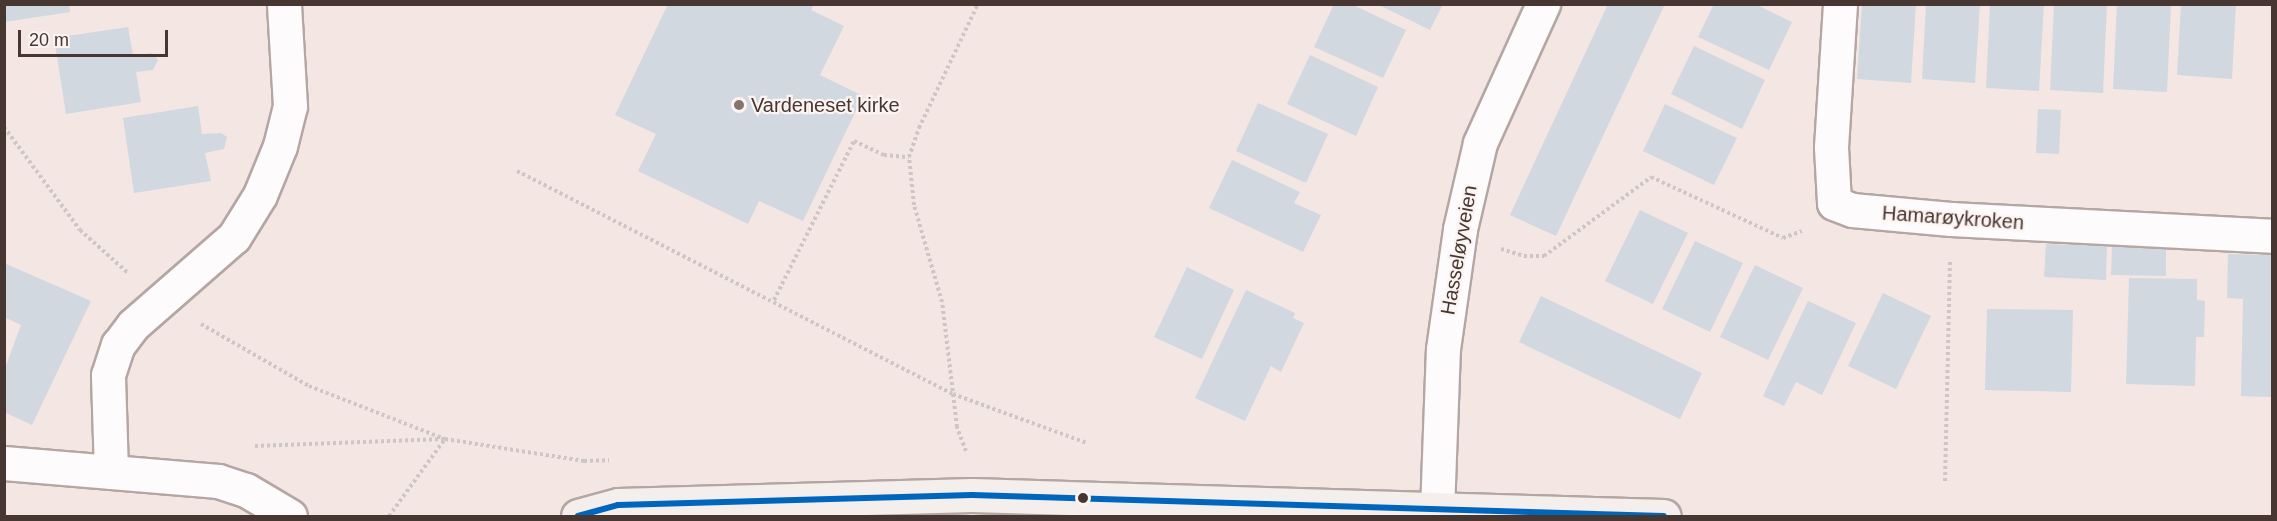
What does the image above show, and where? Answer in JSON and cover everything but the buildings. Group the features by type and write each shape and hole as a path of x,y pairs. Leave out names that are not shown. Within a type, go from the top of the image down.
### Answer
{"main road":[{"path":"579,516 618,505 972,495 1437,511 1664,516"}],"street":[{"path":"111,472 108,375 118,345 133,324 234,237 260,195 280,146 290,106 284,4"},
{"name":"Hasseløyveien","path":"1437,511 1443,349 1460,229 1480,143 1543,4"},
{"path":"1834,202 1831,147 1840,4"},
{"name":"Hamarøykroken","path":"1834,202 1852,210 1951,219 2272,236"},
{"path":"4,463 219,481 246,490 290,516"}],"path":[{"path":"972,4 973,13"},
{"path":"970,460 957,426 942,302 914,205 909,157 919,128 978,4"},
{"path":"4,127 80,230 135,280"},
{"path":"774,300 854,141 884,155 909,157"},
{"path":"517,171 774,300 953,394 1087,443"},
{"path":"1460,229 1496,248 1524,256 1544,255 1652,177 1783,238 1803,231 1834,202"},
{"path":"1945,481 1951,219"},
{"path":"196,322 309,386 445,439"},
{"path":"389,516 445,439"},
{"path":"250,446 445,439 584,461 620,459"}],"transit line":[{"path":"578,516 618,505 972,495 1664,516"}],"place":[{"name":"Vardeneset kirke","path":"739,105"}]}
